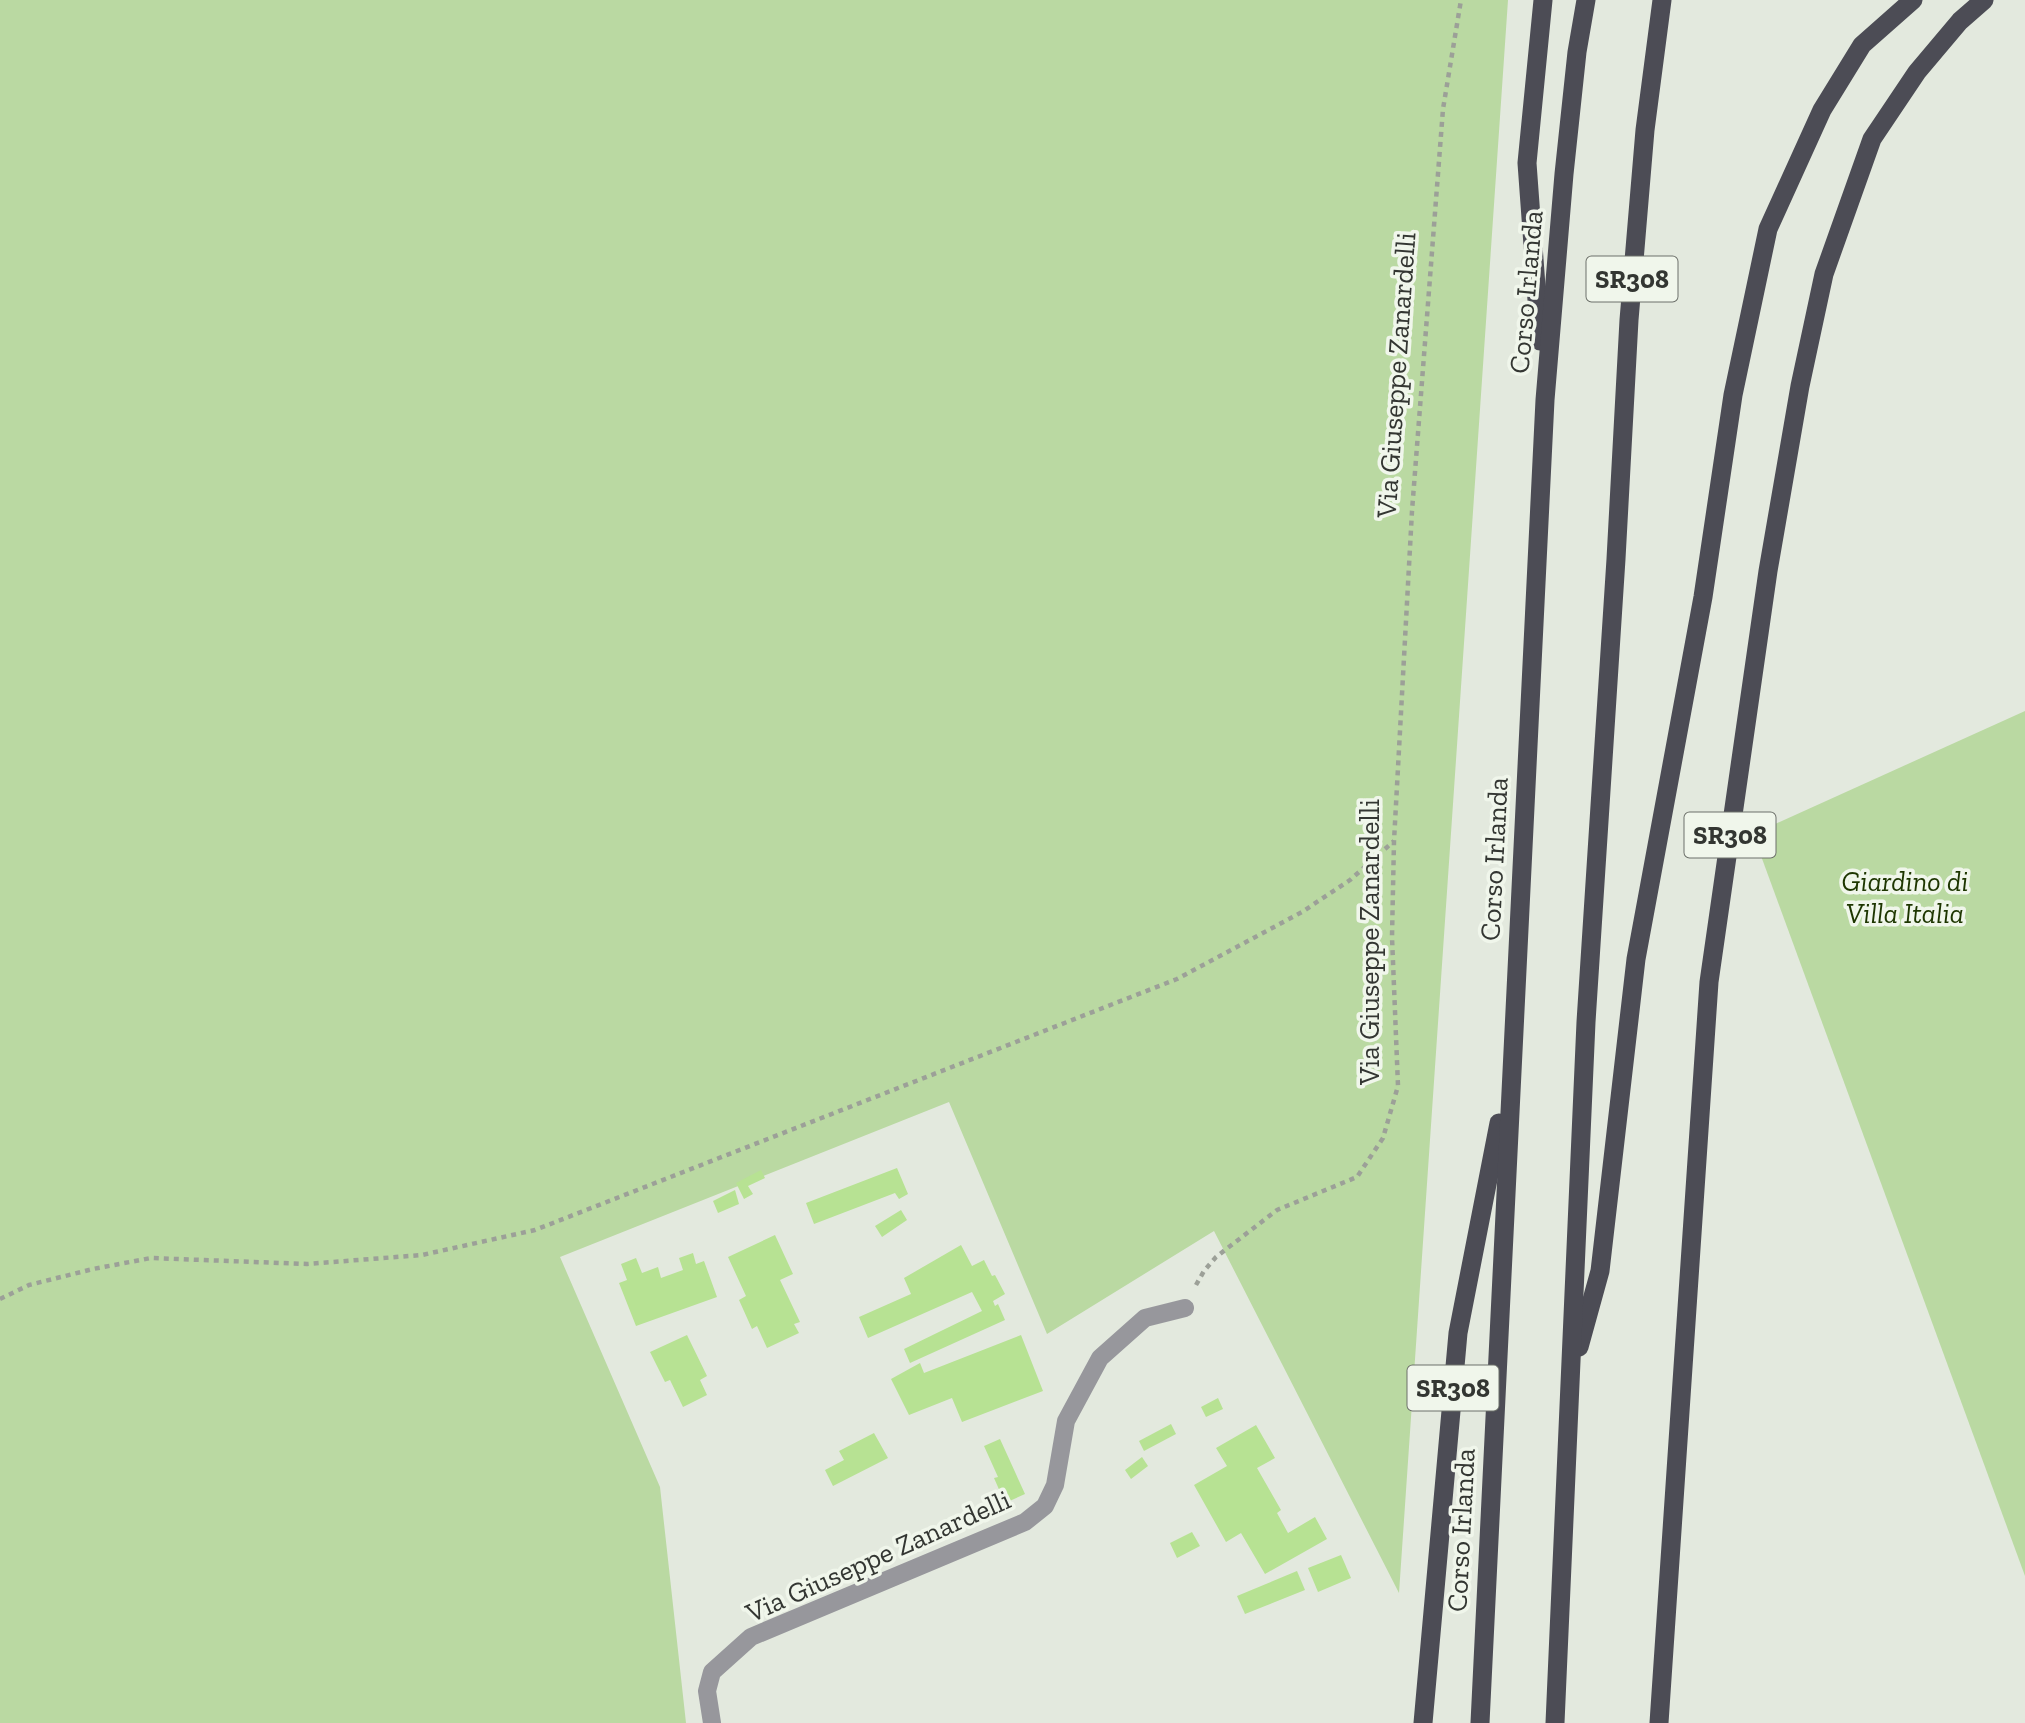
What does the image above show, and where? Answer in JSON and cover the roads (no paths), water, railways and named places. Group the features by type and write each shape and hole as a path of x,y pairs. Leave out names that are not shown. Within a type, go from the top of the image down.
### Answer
{"highway":[{"path":"1543,0 1527,163 1545,400"},
{"name":"Corso Irlanda","path":"1480,1723 1545,400 1565,161 1577,52 1586,0"},
{"name":"SR308","path":"1555,1723 1586,1022 1629,320 1645,130 1662,0"},
{"path":"1569,1385 1600,1271 1636,959 1703,597 1733,395 1768,229 1822,110 1862,45 1913,0"},
{"name":"SR308","path":"1659,1723 1709,982 1766,584 1800,386 1824,274 1872,139 1917,72 1960,21 1984,0"},
{"name":"SR308","path":"1423,1723 1458,1332 1512,1057"}],"street":[{"name":"Via Giuseppe Zanardelli","path":"712,1723 706,1691 712,1672 751,1637 1025,1522 1045,1506 1055,1485 1066,1421 1100,1358 1145,1318 1185,1308"}],"park label":[{"name":"Giardino di Villa Italia","path":"1905,897"}]}
